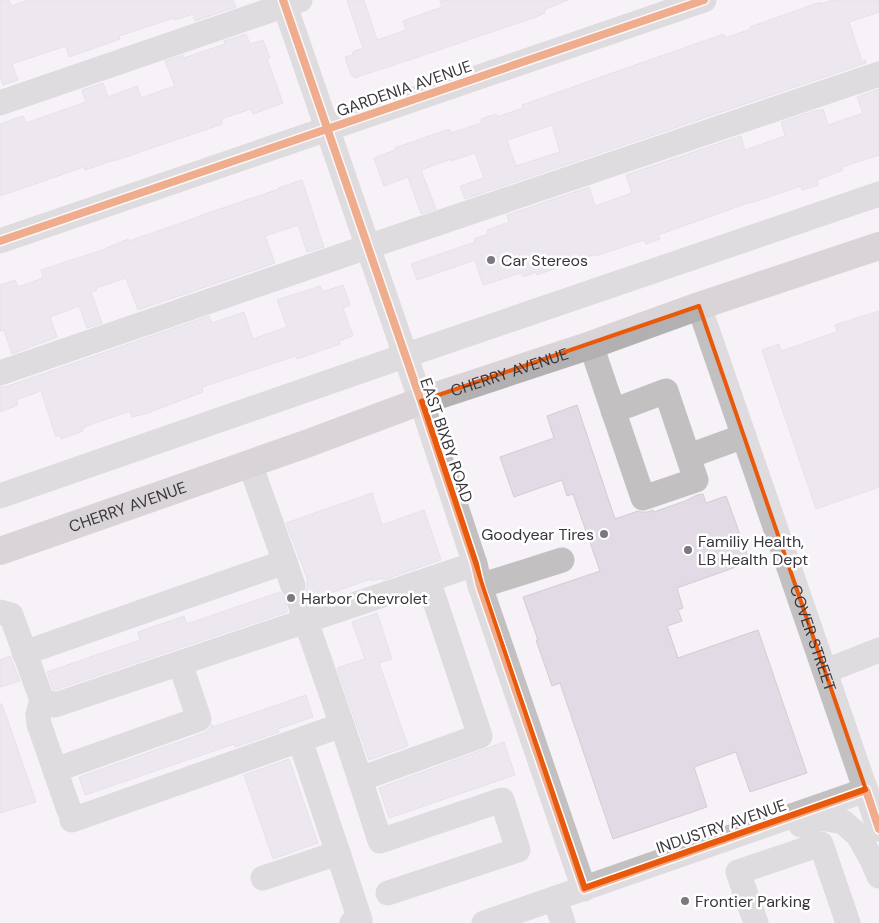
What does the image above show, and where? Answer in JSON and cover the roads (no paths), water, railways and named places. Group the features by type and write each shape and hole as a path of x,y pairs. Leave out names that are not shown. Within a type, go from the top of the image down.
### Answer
{"main road":[{"name":"CHERRY AVENUE","path":"0,551 250,464 420,401 591,345 699,306 879,246"}],"street":[{"name":"GARDENIA AVENUE","path":"0,241 704,0"},
{"name":"EAST BIXBY ROAD","path":"289,2 367,247 584,889"},
{"path":"0,103 289,2"},
{"path":"0,373 879,74"},
{"path":"0,496 879,194"},
{"name":"COVER STREET","path":"699,306 879,829"},
{"path":"591,345 613,411 643,498 696,480 666,392 613,411"},
{"path":"688,456 744,436"},
{"path":"250,464 342,725 380,841 502,800 518,850 388,893"},
{"path":"42,700 55,705 180,664 300,604 428,580 477,575 562,560"},
{"path":"24,652 285,562"},
{"path":"360,779 480,736 428,580"},
{"path":"0,612 10,615 42,700 38,714 39,724 71,815 342,725"},
{"path":"826,671 879,650"},
{"path":"55,770 199,719 180,664"},
{"path":"300,740 360,920 352,923"},
{"name":"INDUSTRY AVENUE","path":"484,923 866,790"},
{"path":"727,839 756,836 821,818 843,822 858,835 879,876"},
{"path":"756,923 738,872 821,844 848,923"},
{"path":"263,878 338,853"},
{"path":"555,899 563,923"}],"place":[{"name":"Car Stereos","path":"491,260"},
{"name":"Goodyear Tires","path":"604,534"},
{"name":"Familiy Health, LB Health Dept","path":"688,550"},
{"name":"Harbor Chevrolet","path":"291,598"},
{"name":"Frontier Parking","path":"685,901"}]}
